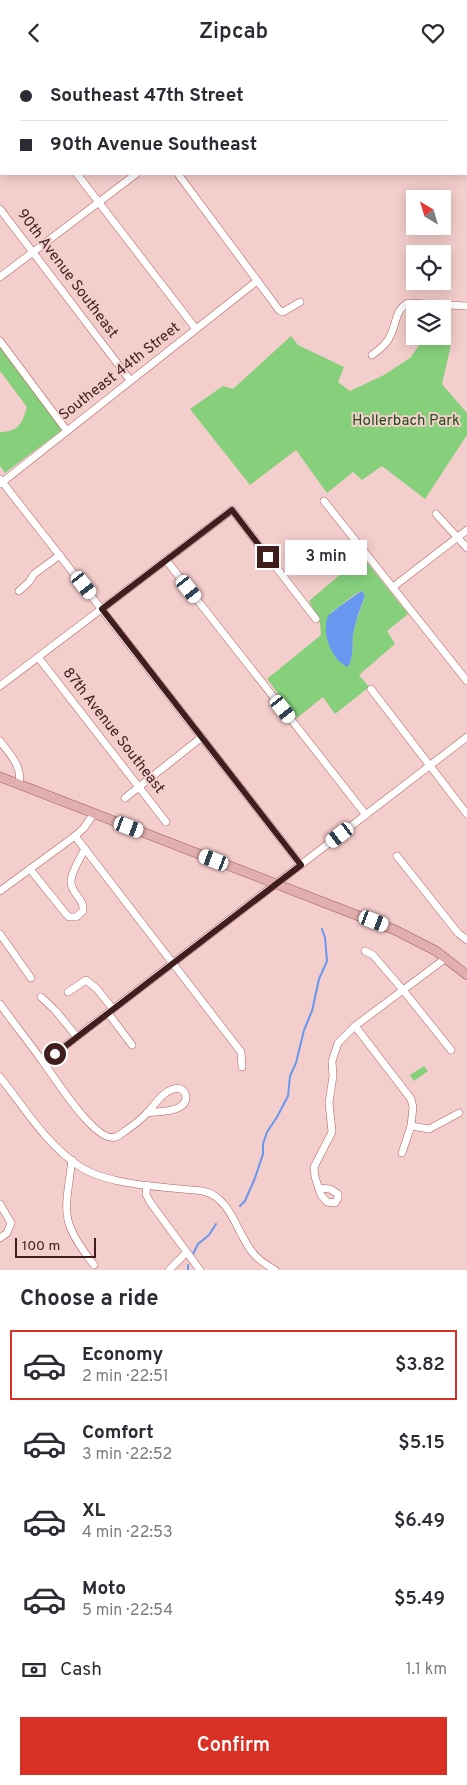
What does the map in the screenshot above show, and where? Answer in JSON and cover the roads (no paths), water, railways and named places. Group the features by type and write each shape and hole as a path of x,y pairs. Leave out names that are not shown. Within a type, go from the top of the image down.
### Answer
{"main road":[{"path":"0,777 403,933 446,958 467,975"}],"street":[{"path":"78,175 196,329"},
{"path":"0,277 135,175"},
{"path":"179,175 279,310 283,312 300,302"},
{"name":"90th Avenue Southeast","path":"0,209 130,380"},
{"name":"Southeast 44th Street","path":"1,481 257,281"},
{"path":"372,355 386,343 392,334 398,312 408,303 467,306"},
{"path":"0,341 67,431"},
{"path":"1,481 301,865"},
{"path":"324,501 467,681"},
{"path":"0,686 232,510 316,619"},
{"path":"436,514 454,536 467,548"},
{"path":"393,587 467,530"},
{"path":"19,591 29,582 34,574 60,555"},
{"path":"166,560 366,815"},
{"name":"87th Avenue Southeast","path":"38,657 166,822"},
{"path":"371,689 467,814"},
{"path":"125,798 202,737"},
{"path":"44,1062 467,737"},
{"path":"0,741 17,763 21,778 19,785"},
{"path":"0,891 75,836 84,828 94,813"},
{"path":"75,836 241,1052 242,1067"},
{"path":"30,869 69,917 76,917 84,908 72,888 71,881 85,849"},
{"path":"397,856 458,933 467,940"},
{"path":"0,935 3,945 16,958 31,978"},
{"path":"365,951 374,955 451,1050"},
{"path":"13,966 16,958"},
{"path":"320,1188 315,1177 314,1167 332,1132 329,1103 333,1076 332,1061 338,1043 355,1026 446,958"},
{"path":"68,992 86,980 97,989 132,1045"},
{"path":"41,997 55,1010 77,1037"},
{"path":"0,1004 44,1062 69,1100 100,1133 110,1138 117,1137 147,1113 153,1104 173,1088 179,1088 184,1091 185,1103 180,1107 147,1113"},
{"path":"355,1026 411,1099 413,1107 411,1126 402,1153"},
{"path":"0,1077 41,1130 80,1167 98,1175 147,1185 203,1191 215,1196 228,1212 253,1253 262,1262 275,1270"},
{"path":"411,1126 429,1129 459,1113"},
{"path":"72,1160 65,1205 66,1217 76,1241 94,1265"},
{"path":"147,1185 146,1194 150,1202 200,1270"},
{"path":"0,1238 7,1233 10,1223 2,1207"},
{"path":"169,1270 186,1253"}],"water":[{"path":"362,591 365,596 355,625 352,655 348,667 337,659 329,646 326,623 330,614"}],"waterway":[{"path":"240,1206 245,1201 255,1178 263,1154 263,1144 267,1132 288,1096 290,1076 296,1063 304,1030 312,1011 319,979 327,961 325,938 322,929"},
{"path":"193,1254 198,1244 209,1235 216,1224"},
{"path":"188,1265 188,1270"}],"park label":[{"name":"Hollerbach Park","path":"406,421"}]}
